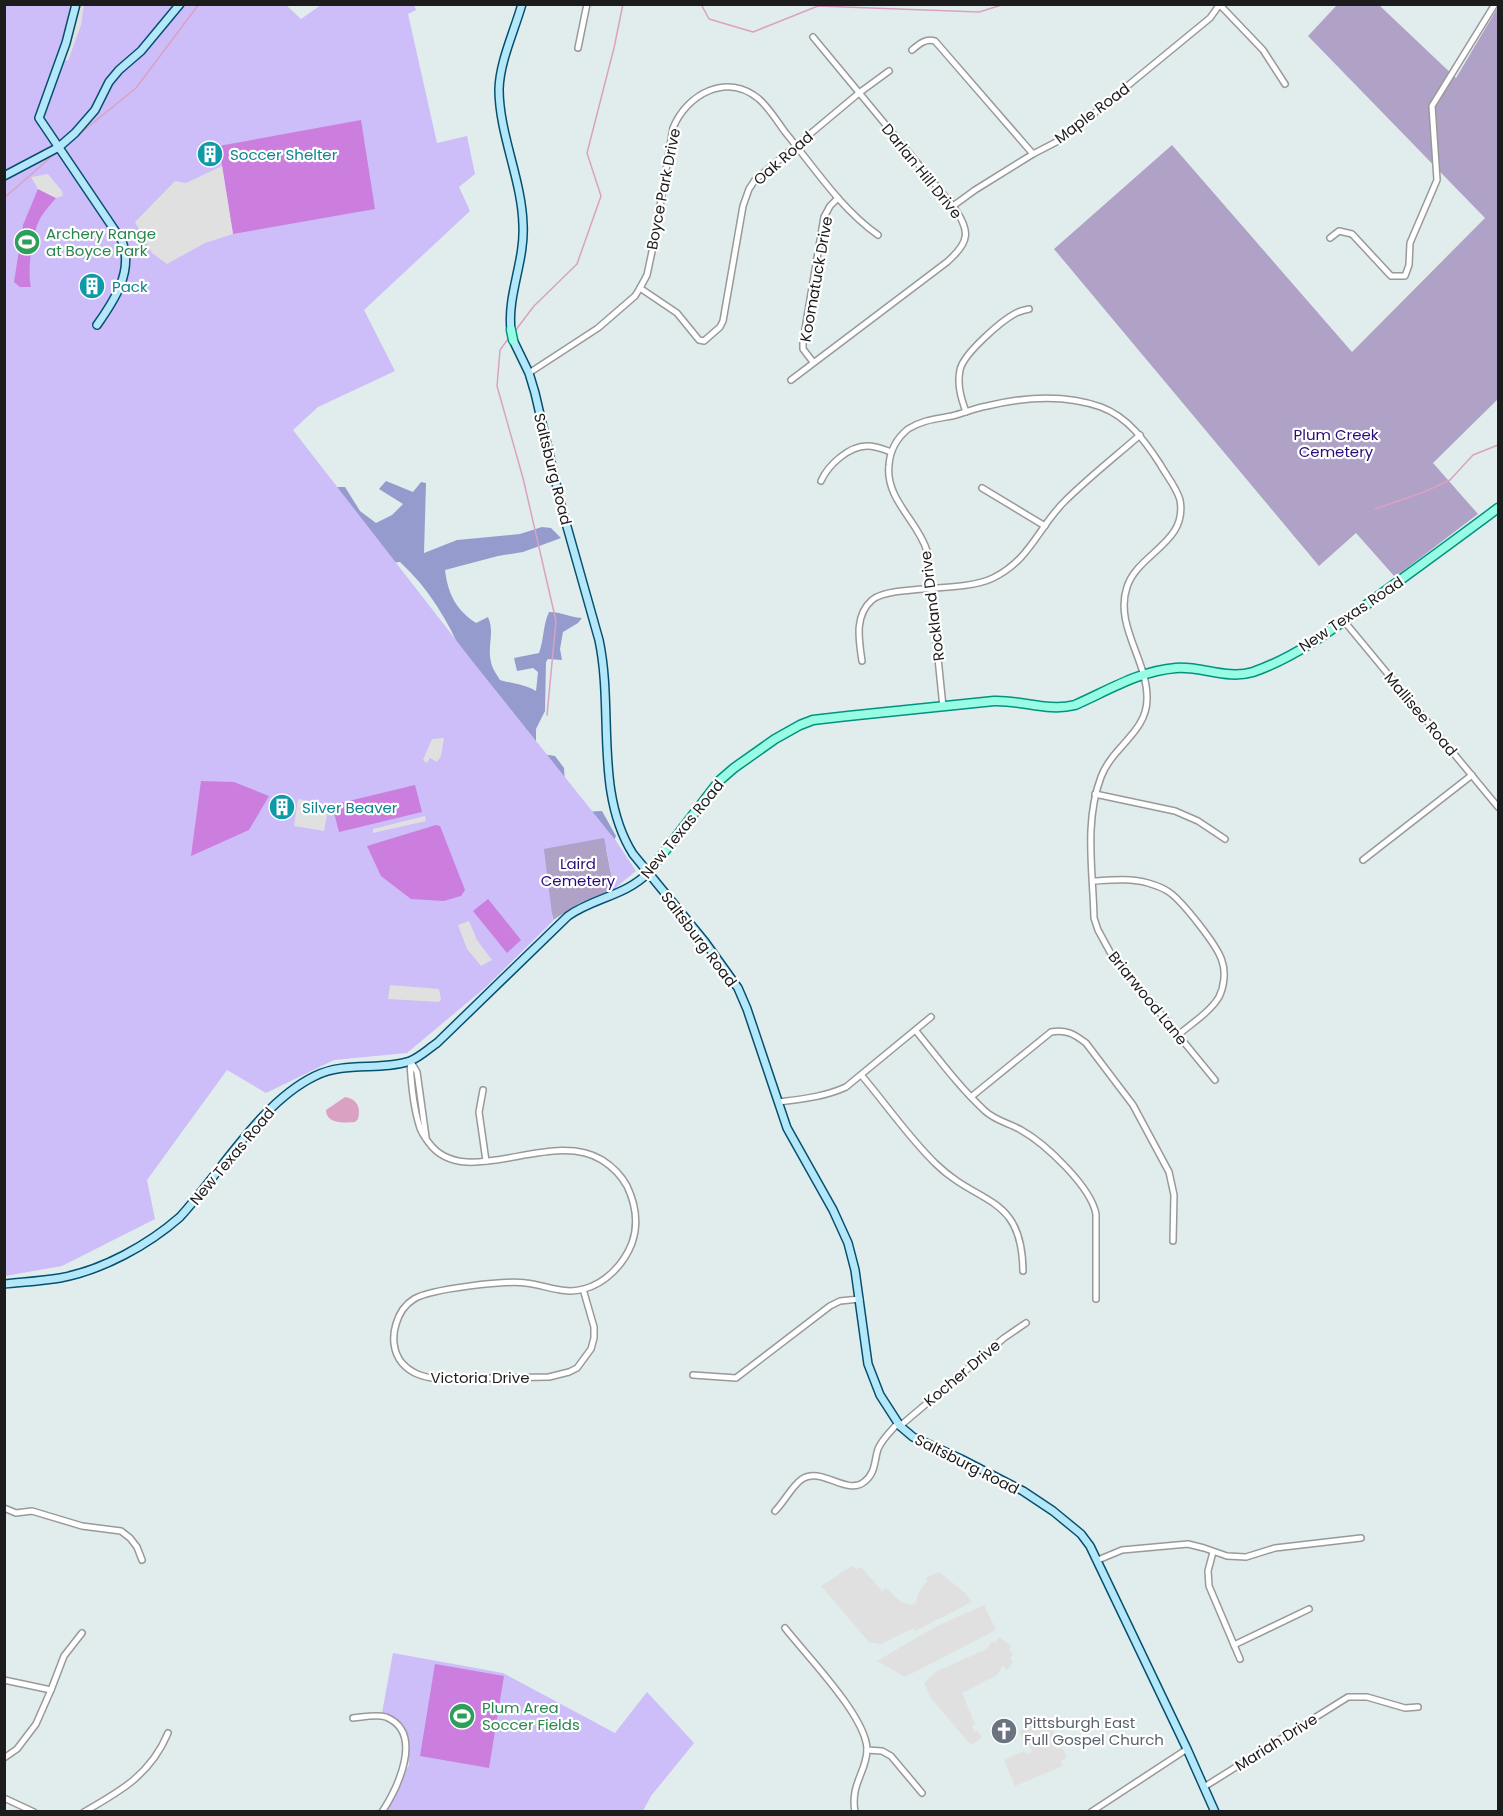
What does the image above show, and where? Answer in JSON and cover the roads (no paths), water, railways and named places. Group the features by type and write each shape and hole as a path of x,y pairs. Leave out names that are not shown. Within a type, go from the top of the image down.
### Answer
{"main road":[{"path":"76,4 66,43 39,118 122,241 126,251 125,273 111,305 97,325"},
{"path":"4,176 59,147 87,120 119,70 141,51 180,4"},
{"name":"Saltsburg Road","path":"522,4 502,68 499,90 504,125 520,193 524,226 521,261 511,308 511,330 513,340 529,373 562,509 604,662 609,792 615,818 623,838 648,873 730,975 747,1009 778,1102 796,1146 848,1243 860,1299 866,1353 872,1378 880,1395 899,1424 913,1437 1005,1481 1053,1511 1081,1534 1098,1560 1215,1812"},
{"name":"New Texas Road","path":"4,1284 59,1278 90,1269 138,1245 164,1230 180,1217 278,1100 315,1076 338,1068 410,1060 437,1043 568,916 632,886 648,873 719,782 742,762 800,725 813,720 1004,700 1066,708 1142,674 1178,668 1240,675 1250,673 1310,644 1498,508"}],"street":[{"path":"578,48 587,4"},
{"path":"1330,238 1339,231 1352,234 1391,276 1405,276 1409,265 1410,243 1437,180 1432,106 1495,4"},
{"path":"1220,5 1263,50 1285,84"},
{"name":"Maple Road","path":"953,206 1033,154 1064,138 1210,18 1220,5"},
{"name":"Darlan Hill Drive","path":"791,380 960,250 966,238 964,223 953,206 813,37"},
{"path":"912,50 930,39 935,41 1033,154"},
{"name":"Oak Road","path":"640,288 677,313 699,340 704,341 720,327 723,321 739,225 749,189 755,180 768,167 889,71"},
{"name":"Boyce Park Drive","path":"529,373 598,328 635,296 640,288 646,275 654,242 673,128 681,111 696,96 719,88 737,88 760,99 838,198 878,235"},
{"name":"Koomatuck Drive","path":"813,362 803,349 805,325 824,217 838,198"},
{"path":"966,412 959,383 963,361 975,346 1015,314 1029,309"},
{"path":"821,481 828,469 856,448 869,446 891,452 900,437 910,428 925,420 988,405 1062,398 1103,408 1118,415 1140,435 1176,490 1180,503 1179,518 1173,534 1135,570 1123,599 1127,627 1142,674"},
{"path":"862,661 859,624 862,615 872,601 884,594 976,585 1005,571 1026,552 1064,502 1140,435"},
{"name":"Rockland Drive","path":"891,452 888,468 890,486 924,541 932,589 943,707"},
{"path":"982,488 1045,526"},
{"name":"Mallisee Road","path":"1344,621 1498,807"},
{"name":"Briarwood Lane","path":"1142,674 1147,697 1142,722 1104,770 1095,794 1090,822 1094,918 1110,952 1215,1080"},
{"path":"1363,860 1472,775"},
{"path":"1095,794 1181,813 1225,839"},
{"path":"1093,881 1146,882 1170,893 1217,948 1224,975 1219,996 1213,1005 1178,1035"},
{"path":"778,1102 812,1098 846,1087 931,1017"},
{"path":"970,1097 1051,1032 1060,1030 1071,1032 1086,1043 1133,1105 1161,1154 1172,1184 1173,1241"},
{"path":"916,1031 970,1097 994,1118 1031,1136 1080,1182 1089,1194 1096,1214 1096,1299"},
{"path":"410,1060 417,1072 426,1139 432,1147 450,1160 486,1161 565,1149 585,1152 597,1157 619,1174 632,1196 635,1210 636,1228 632,1243 625,1258 614,1271 599,1283 583,1289"},
{"path":"862,1076 939,1166 1006,1214 1015,1225 1022,1253 1023,1271"},
{"path":"483,1090 479,1112 486,1161"},
{"name":"Victoria Drive","path":"506,1283 525,1283 568,1291 583,1289 594,1327 591,1349 577,1368 560,1375 438,1380 422,1377 409,1370 400,1360 394,1347 393,1332 398,1316 406,1305 428,1293 506,1283"},
{"path":"693,1375 736,1378 830,1305 840,1301 860,1299"},
{"name":"Kocher Drive","path":"775,1510 803,1478 825,1478 855,1487 863,1484 874,1470 882,1442 899,1424 1004,1338 1026,1323"},
{"path":"4,1508 16,1513 32,1511 82,1526 121,1531 137,1547 142,1560"},
{"path":"1098,1560 1122,1550 1188,1544 1227,1557 1241,1558 1275,1548 1361,1538"},
{"path":"1213,1552 1208,1571 1209,1586 1240,1659"},
{"path":"1234,1645 1309,1609"},
{"path":"785,1628 854,1715 862,1733 867,1750 854,1790 855,1812"},
{"path":"4,1758 17,1749 36,1724 64,1656 82,1633"},
{"path":"4,1680 51,1690"},
{"name":"Mariah Drive","path":"1204,1787 1348,1697 1375,1698 1405,1708 1418,1707"},
{"path":"353,1718 376,1715 387,1718 403,1734 407,1749 405,1762 390,1799 382,1812"},
{"path":"84,1812 131,1782 147,1768 160,1752 168,1733"},
{"path":"1091,1812 1187,1749"},
{"path":"867,1750 887,1752 922,1793"},
{"path":"4,1798 34,1812"}],"waterway":[{"path":"78,135 136,88 199,4"},
{"path":"515,331 534,306 577,264 601,196 587,153 623,4"},
{"path":"701,4 709,19 753,32 818,6 979,12 1005,4"},
{"path":"4,198 50,158"},
{"path":"508,339 500,350 497,386 523,478 556,621 547,715"},
{"path":"1375,509 1424,492 1450,480 1473,455 1498,445"}],"place":[{"name":"Soccer Shelter","path":"210,154"},
{"name":"Archery Range at Boyce Park","path":"27,242"},
{"name":"Pack","path":"92,286"},
{"name":"Silver Beaver","path":"282,807"},
{"name":"Plum Area Soccer Fields","path":"462,1716"},
{"name":"Pittsburgh East Full Gospel Church","path":"1004,1731"}],"park label":[{"name":"Plum Creek Cemetery","path":"1336,442"},
{"name":"Laird Cemetery","path":"578,872"}]}
